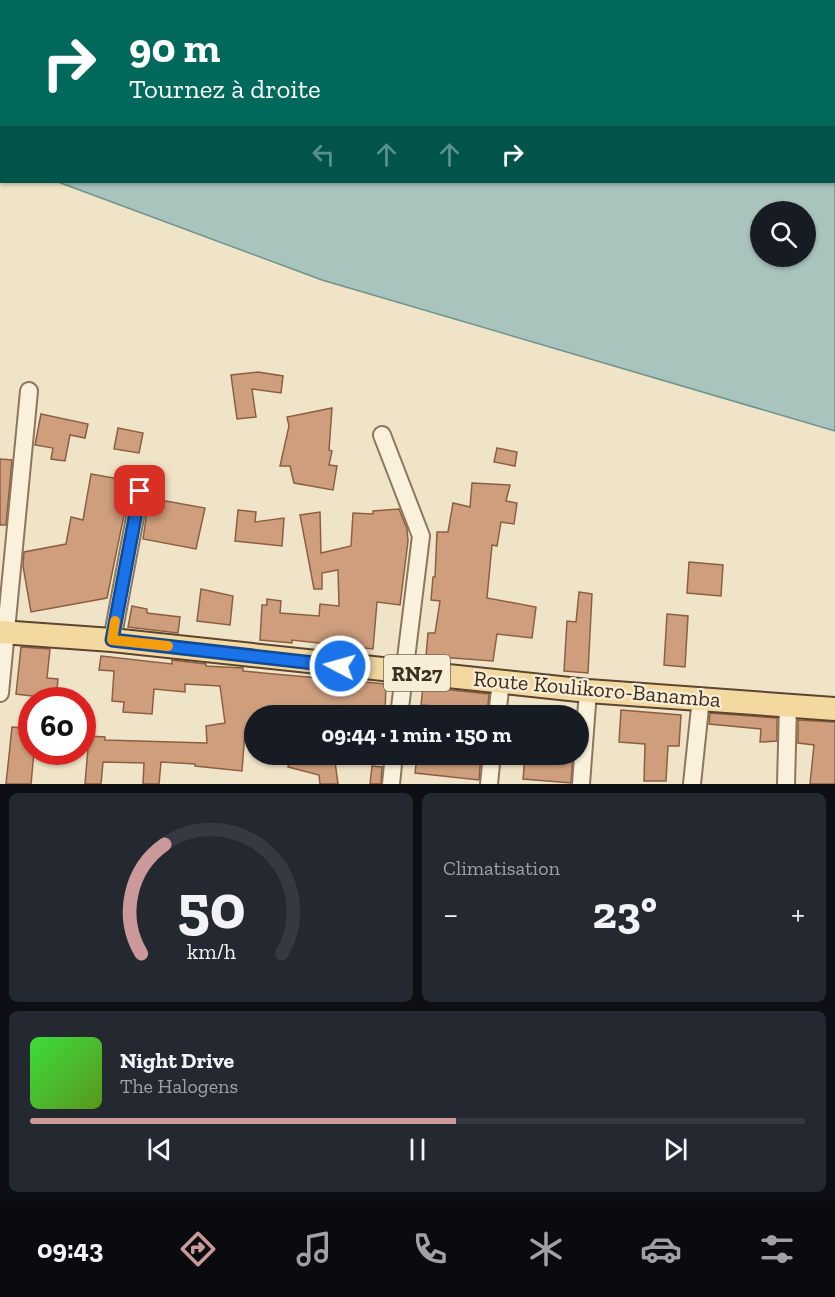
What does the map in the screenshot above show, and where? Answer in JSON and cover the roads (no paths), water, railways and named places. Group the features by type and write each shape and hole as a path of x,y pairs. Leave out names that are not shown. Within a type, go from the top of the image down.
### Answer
{"main road":[{"name":"Route Koulikoro-Banamba","path":"4,632 112,640 588,691 835,709"}],"street":[{"path":"0,693 4,632 29,391"},
{"path":"382,435 421,536 400,705"},
{"path":"112,640 140,491"},
{"path":"498,705 501,681"},
{"path":"581,784 588,691"},
{"path":"692,784 701,698"},
{"path":"786,784 788,705"},
{"path":"391,784 393,765"},
{"path":"489,784 491,765"}],"water":[{"path":"61,183 835,183 835,431 322,280"}]}
